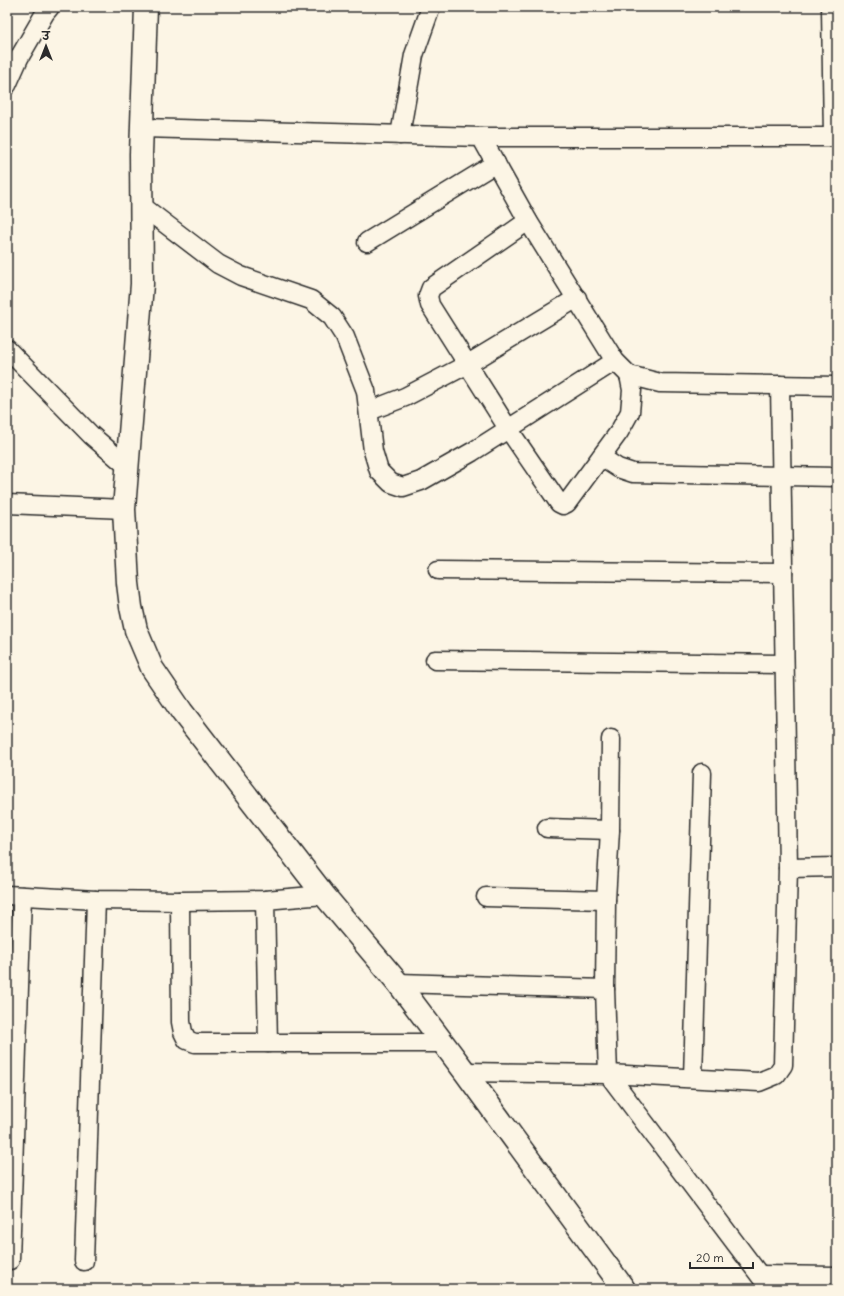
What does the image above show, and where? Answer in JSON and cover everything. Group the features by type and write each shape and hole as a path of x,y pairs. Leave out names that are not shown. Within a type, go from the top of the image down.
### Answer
{"street":[{"path":"7,85 19,58 50,7"},
{"path":"146,7 142,128 142,284 124,509 131,607 136,630 152,668 182,712 324,895 398,983 624,1289"},
{"path":"400,135 414,55 432,7"},
{"path":"142,128 481,137 835,137 831,8"},
{"path":"481,137 528,221 615,361 629,375 660,383 837,386"},
{"path":"367,242 496,163"},
{"path":"142,206 218,264 241,276 310,300 332,317 345,337 366,392 373,451 379,471 391,483 403,487 421,481 509,430 615,361"},
{"path":"528,221 431,288 428,296 430,305 509,430 559,504 567,504 619,432 630,412 632,390 629,375"},
{"path":"368,411 404,397 468,364 577,298"},
{"path":"7,349 91,434 128,467"},
{"path":"465,1072 608,1074 759,1082 776,1075 783,1065 788,868 780,385"},
{"path":"601,457 618,468 633,473 837,478"},
{"path":"7,504 124,509"},
{"path":"438,570 783,573"},
{"path":"435,660 784,664"},
{"path":"611,739 605,989 608,1074 765,1282 837,1276"},
{"path":"693,1078 702,773"},
{"path":"546,828 610,830"},
{"path":"788,868 837,867"},
{"path":"10,1260 14,896 96,900 180,901 265,900 324,895"},
{"path":"486,898 606,900"},
{"path":"84,1261 96,900"},
{"path":"265,900 268,1043"},
{"path":"180,901 182,1022 183,1032 187,1040 195,1043 443,1043"},
{"path":"398,983 605,989"}]}
